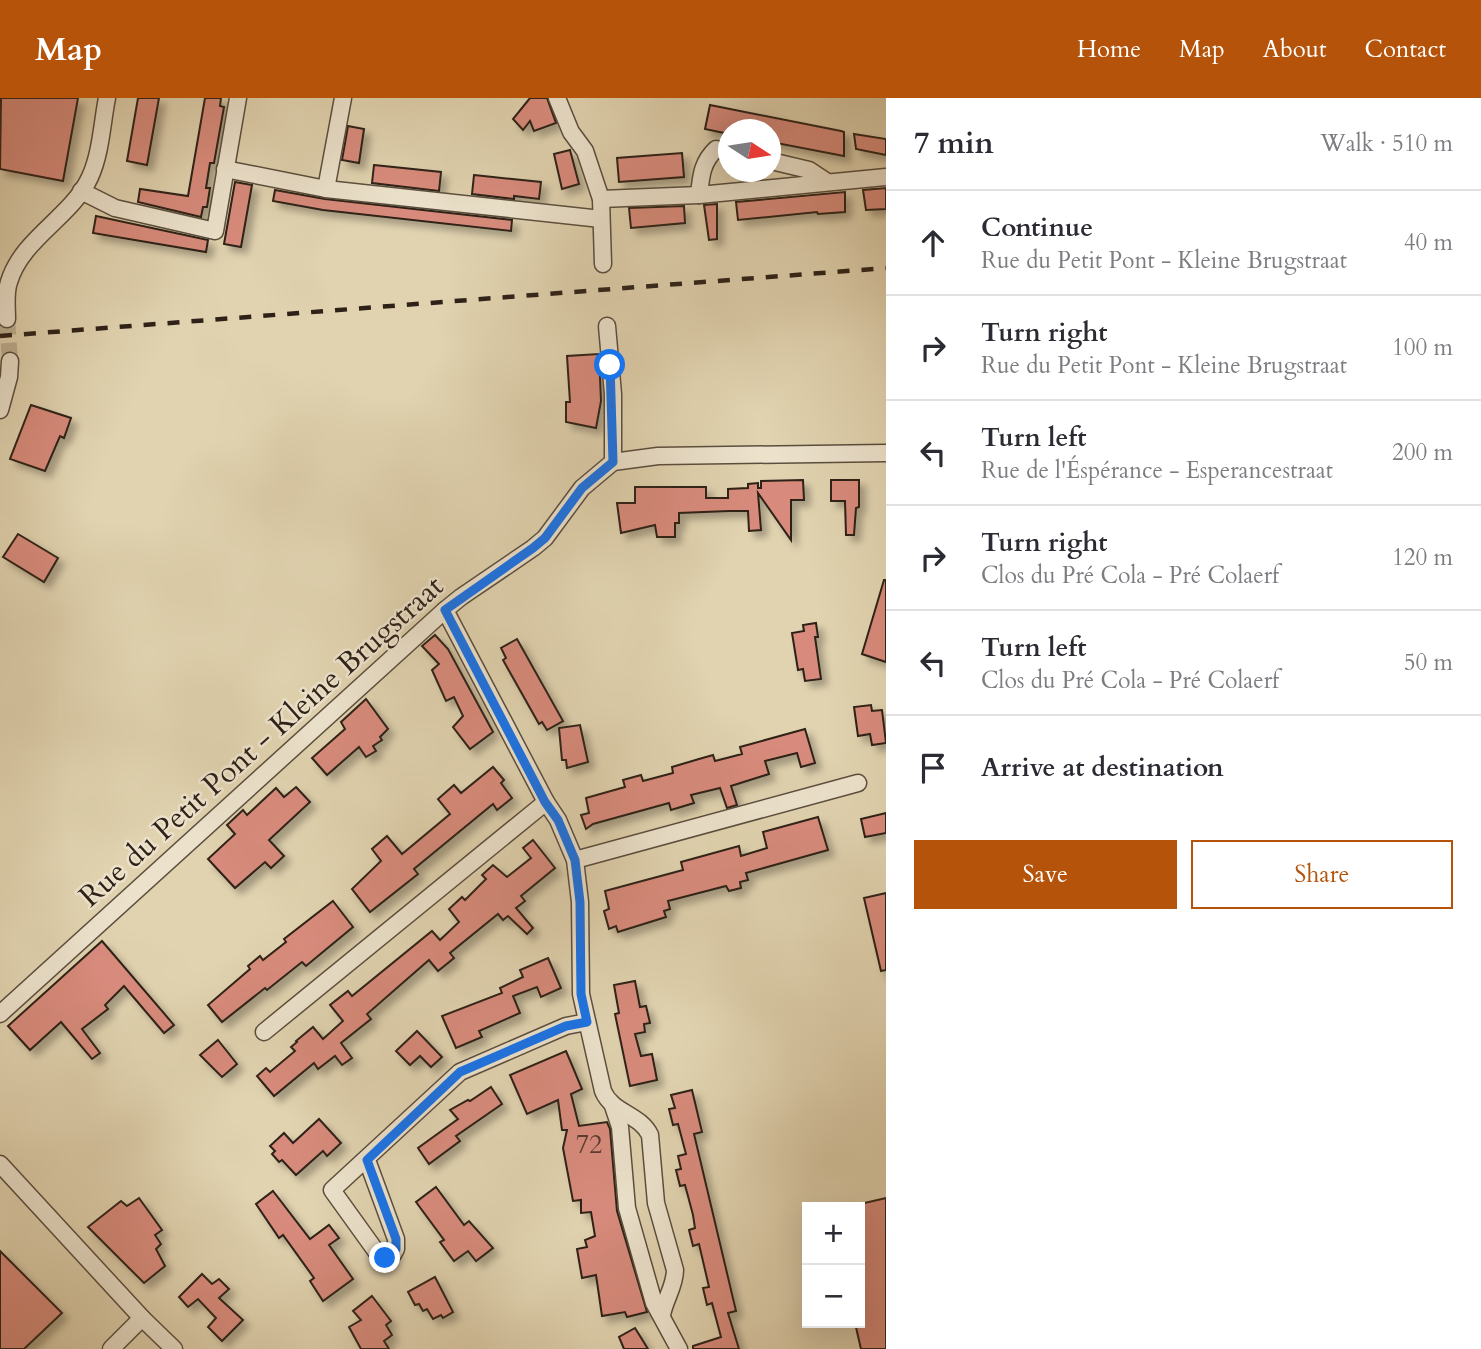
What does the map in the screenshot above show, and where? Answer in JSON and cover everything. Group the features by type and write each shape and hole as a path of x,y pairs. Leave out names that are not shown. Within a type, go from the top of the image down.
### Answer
{"street":[{"path":"7,320 8,284 20,258 90,178 97,156 107,98"},
{"path":"81,191 116,208 215,232 239,98"},
{"path":"326,189 343,98"},
{"path":"557,98 571,132 585,152 601,199 603,264"},
{"path":"699,195 702,169 707,157 718,149"},
{"path":"781,163 809,170 827,182"},
{"path":"225,169 326,189 601,219"},
{"path":"601,199 699,195 886,177"},
{"path":"607,326 613,394 613,462 659,456 886,453"},
{"path":"2,400 10,361"},
{"name":"Rue du Petit Pont - Kleine Brugstraat","path":"0,1014 445,610 545,538 582,488 613,462"},
{"path":"445,610 545,802 558,820 575,860 580,902 581,994 603,1091 607,1101 644,1126 650,1138 656,1203 675,1274 662,1315"},
{"path":"575,860 858,783"},
{"path":"264,1032 545,802"},
{"path":"367,1160 396,1239 396,1249 392,1256 385,1258 378,1254 332,1190 460,1072 566,1026 587,1022"},
{"path":"613,1107 621,1138 627,1208 654,1303 679,1349"},
{"path":"621,1138 644,1126"},
{"path":"0,1164 174,1349"},
{"path":"627,1208 656,1203"},
{"path":"646,1277 661,1282 675,1274"},
{"path":"111,1349 142,1318"}],"building":[{"path":"1,98 78,98 63,181 0,169"},
{"path":"138,98 159,98 147,165 127,161"},
{"path":"205,98 221,98 220,106 224,107 214,163 210,163 206,188 210,188 207,207 203,207 201,217 138,202 140,189 188,196"},
{"path":"530,98 547,98 556,123 534,131 530,121 523,130 513,119"},
{"path":"710,105 779,119 718,119 718,132 705,129"},
{"path":"781,119 844,132 844,156 781,144"},
{"path":"348,126 364,129 359,163 342,160"},
{"path":"854,134 886,139 886,155 856,149"},
{"path":"570,150 579,184 562,189 554,154"},
{"path":"682,153 684,177 619,182 617,158"},
{"path":"374,165 441,172 439,191 372,183"},
{"path":"474,175 541,182 539,199 472,194"},
{"path":"235,182 252,185 241,247 224,244"},
{"path":"886,188 886,209 866,210 863,190"},
{"path":"275,190 325,199 512,220 511,231 323,210 273,201"},
{"path":"845,192 845,212 738,220 736,202"},
{"path":"717,204 717,239 709,240 704,205"},
{"path":"684,206 685,223 631,228 629,208"},
{"path":"96,216 208,240 206,252 93,233"},
{"path":"599,354 601,401 596,428 566,422 566,402 570,402 567,356"},
{"path":"31,405 71,418 64,438 60,436 45,471 10,459"},
{"path":"803,480 804,500 791,500 791,540 758,493 761,530 749,531 748,511 729,511 679,513 679,523 675,523 675,537 657,537 655,525 621,533 617,503 635,503 635,487 706,487 706,498 728,498 728,489 748,488 748,484 758,483 758,488 761,488 761,481"},
{"path":"831,480 859,480 859,507 856,508 854,535 846,535 845,501 831,501"},
{"path":"18,534 58,558 44,582 3,557"},
{"path":"886,580 886,662 862,654"},
{"path":"816,623 818,637 815,637 821,679 805,681 803,669 798,670 792,633 804,631 803,625"},
{"path":"435,635 448,649 493,732 470,749 453,727 463,716 454,697 446,701 432,670 439,664 422,646"},
{"path":"517,639 563,721 547,730 542,722 539,724 503,660 506,658 501,648"},
{"path":"366,699 388,729 380,737 382,740 373,746 376,751 366,757 359,747 327,775 312,758 345,729 341,722"},
{"path":"871,705 872,711 882,710 886,743 872,745 870,734 858,736 854,707"},
{"path":"580,725 588,762 567,768 566,760 562,760 559,728"},
{"path":"805,729 815,763 801,767 797,753 765,761 769,774 731,786 737,805 727,808 720,788 691,795 694,803 671,810 669,803 593,824 586,829 581,815 589,813 586,798 625,787 623,780 641,775 643,781 673,773 672,767 713,755 715,761 742,754 740,747"},
{"path":"493,767 504,780 501,783 512,798 497,810 493,804 414,869 418,874 370,912 352,889 381,861 372,849 387,836 402,854 450,814 438,799 454,785 461,793"},
{"path":"296,787 310,802 269,840 284,856 271,868 265,862 235,888 208,859 235,834 227,825 243,810 247,815 276,788 284,797"},
{"path":"886,813 886,833 865,837 861,819"},
{"path":"818,817 828,850 746,873 748,880 740,882 741,888 729,891 726,886 668,901 670,909 664,911 666,917 618,932 616,926 609,929 604,911 609,909 605,891 683,870 681,862 739,846 741,856 767,848 763,832"},
{"path":"533,840 555,868 521,896 525,901 516,908 533,928 527,934 508,916 503,920 498,914 450,953 454,958 438,971 429,960 367,1014 371,1019 341,1043 352,1058 342,1065 335,1056 318,1069 314,1063 274,1096 257,1076 266,1068 270,1072 295,1051 291,1047 313,1027 323,1039 343,1021 330,1005 348,991 352,996 432,931 440,940 459,922 449,909 462,897 465,900 486,879 482,875 493,865 507,877 531,858 523,848"},
{"path":"886,893 886,970 881,971 864,898"},
{"path":"333,901 353,927 306,966 302,962 222,1022 208,1005 250,969 248,966 260,956 263,960 286,942 284,939"},
{"path":"102,941 174,1025 164,1033 124,986 105,1005 108,1009 82,1029 100,1053 92,1059 61,1022 30,1050 8,1026"},
{"path":"548,958 561,988 541,997 537,987 513,996 520,1013 479,1031 482,1037 456,1048 442,1016 502,993 500,988 523,977 520,970"},
{"path":"635,981 640,1007 646,1006 650,1023 644,1024 645,1032 635,1034 641,1056 652,1054 657,1080 630,1086 615,1014 619,1013 614,985"},
{"path":"417,1031 442,1057 431,1067 420,1056 410,1065 396,1051"},
{"path":"218,1040 237,1064 222,1077 200,1055"},
{"path":"566,1051 582,1089 571,1094 579,1126 607,1122 610,1129 617,1211 647,1312 627,1317 625,1312 602,1316 596,1275 582,1278 577,1249 587,1247 585,1240 595,1236 591,1212 581,1213 581,1200 573,1201 563,1148 567,1130 562,1130 558,1100 527,1114 510,1075"},
{"path":"491,1087 502,1104 456,1136 460,1141 429,1164 418,1148 458,1119 450,1110"},
{"path":"692,1090 702,1132 694,1134 736,1311 728,1313 739,1349 693,1349 693,1346 721,1337 712,1303 707,1305 703,1288 709,1287 699,1244 693,1246 689,1230 695,1228 693,1215 685,1185 680,1186 676,1170 681,1169 678,1156 686,1154 678,1124 673,1125 669,1109 675,1108 671,1095"},
{"path":"319,1119 341,1143 327,1156 323,1151 296,1175 282,1160 279,1162 272,1154 275,1151 270,1146 284,1133 293,1143"},
{"path":"436,1187 464,1225 469,1221 493,1248 476,1261 468,1251 454,1261 440,1242 444,1240 416,1202"},
{"path":"273,1191 310,1239 329,1225 339,1238 329,1245 353,1279 323,1301 310,1281 314,1278 283,1235 279,1238 256,1204"},
{"path":"139,1198 162,1230 155,1235 161,1244 156,1249 165,1266 144,1283 88,1227 121,1201 127,1206"},
{"path":"886,1198 886,1349 861,1349 856,1328 865,1328 865,1203"},
{"path":"0,1251 62,1313 24,1349 0,1349"},
{"path":"202,1274 212,1284 219,1279 229,1289 219,1298 243,1320 222,1341 208,1327 216,1318 198,1299 188,1307 179,1297"},
{"path":"435,1277 453,1312 443,1318 441,1315 433,1319 427,1309 423,1311 419,1304 415,1305 408,1292"},
{"path":"372,1296 391,1321 386,1325 392,1335 384,1341 389,1349 361,1349 349,1327 361,1320 353,1311"},
{"path":"635,1328 648,1349 624,1349 619,1337"}],"tunnel":[{"path":"7,319 10,361"}],"railway":[{"path":"0,336 886,268"}],"route":[{"path":"385,1258 392,1256 396,1249 396,1239 367,1160 460,1072 566,1026 587,1022 581,994 580,902 575,860 558,820 545,802 445,610 545,538 582,488 613,462 613,394 610,365"}]}
